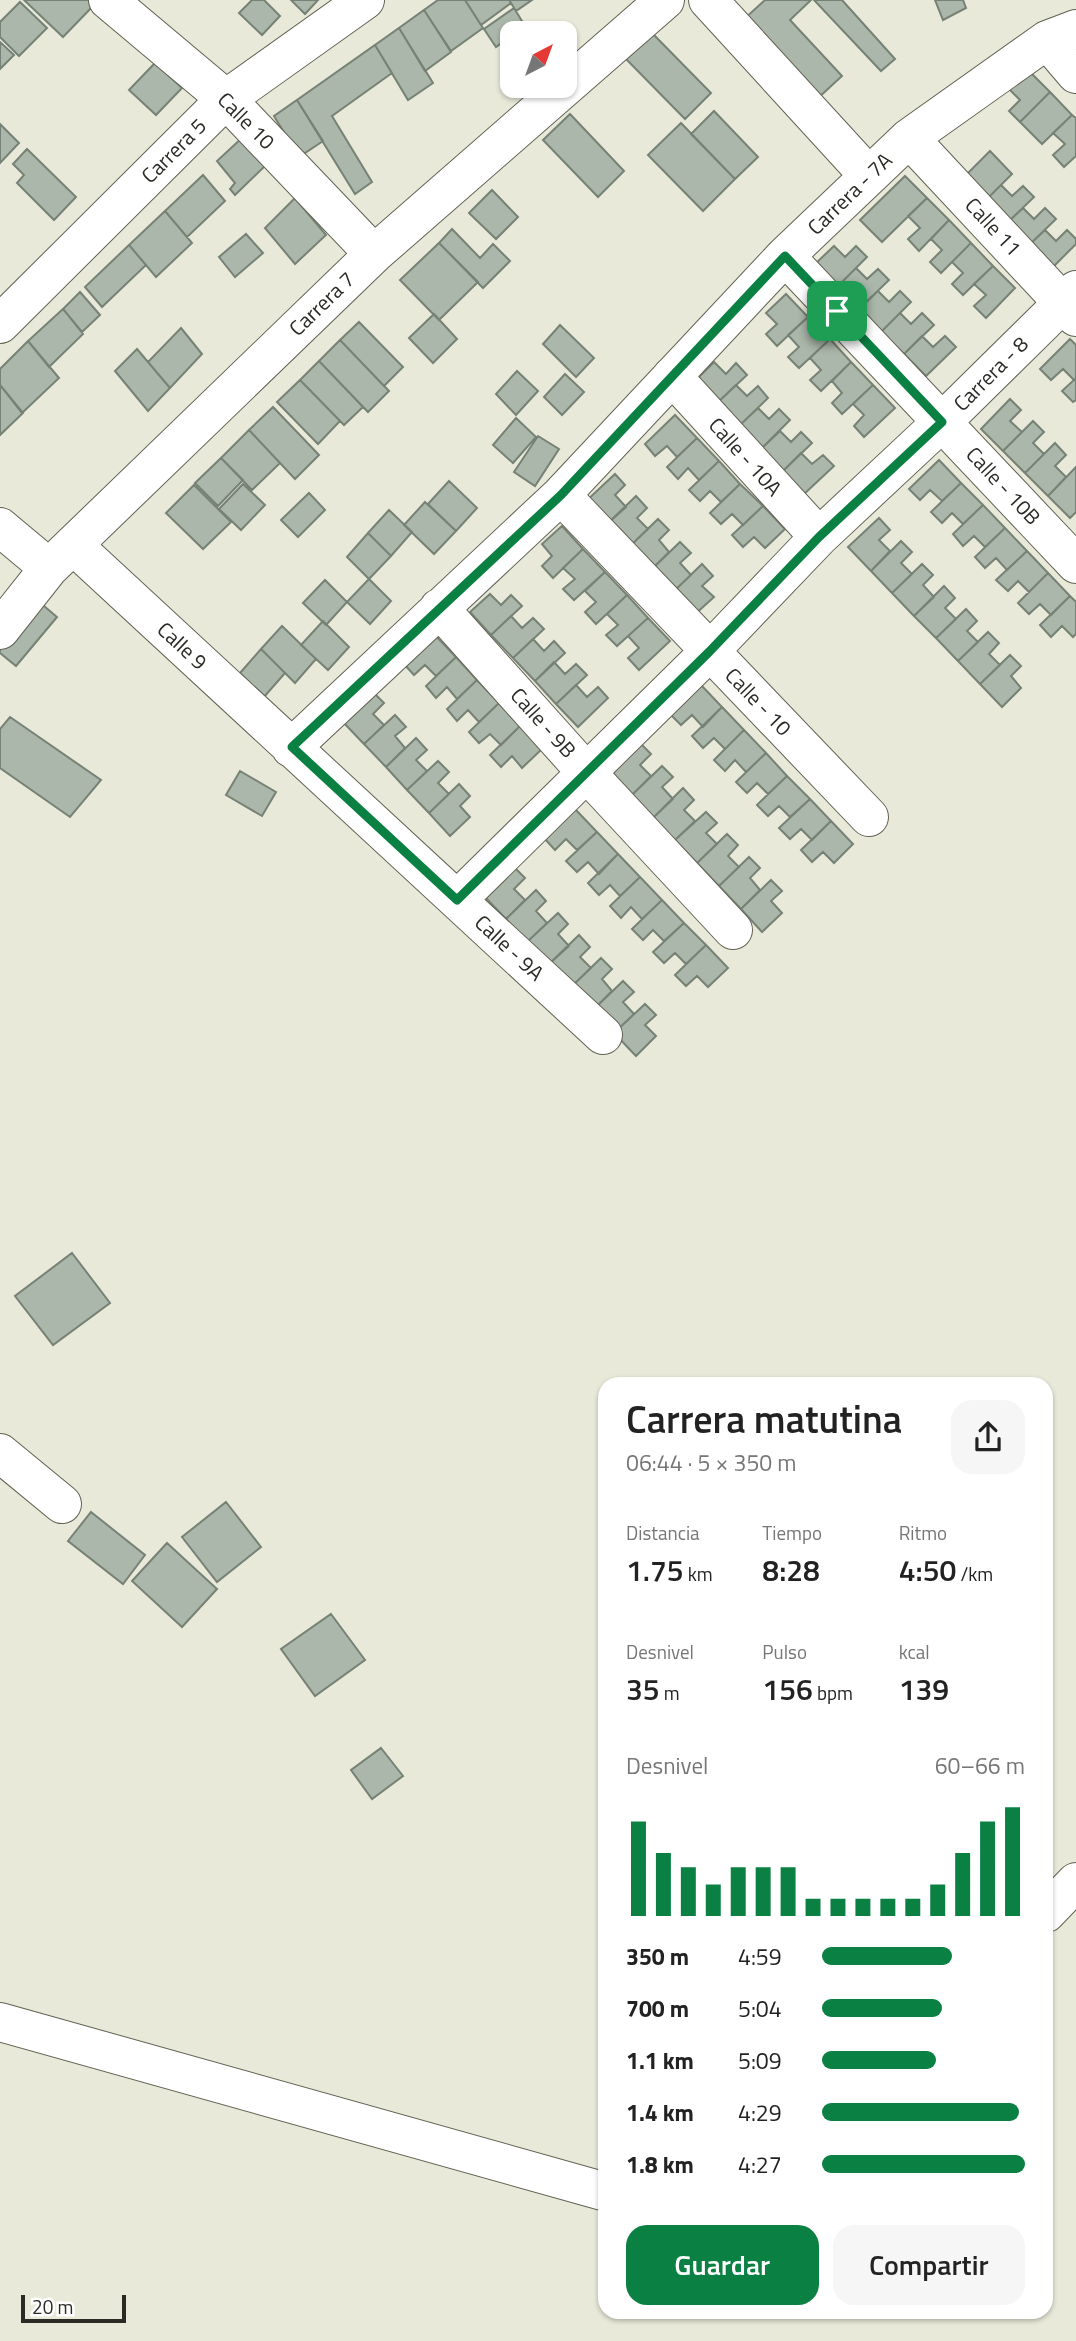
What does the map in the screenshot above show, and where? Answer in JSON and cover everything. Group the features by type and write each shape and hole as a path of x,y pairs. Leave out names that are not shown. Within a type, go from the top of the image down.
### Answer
{"street":[{"name":"Calle 10","path":"108,0 226,99 373,254"},
{"name":"Carrera 5","path":"0,324 226,99 365,0"},
{"name":"Carrera 7","path":"0,630 61,557 373,254 665,0"},
{"path":"708,0 869,176"},
{"path":"1061,35 1076,74"},
{"name":"Carrera - 7A","path":"292,747 561,495 785,256 909,138 1061,35"},
{"name":"Calle 11","path":"909,138 1072,303"},
{"name":"Calle - 10B","path":"785,256 1076,564"},
{"name":"Carrera - 8","path":"457,900 709,652 819,537 1072,303"},
{"name":"Calle - 10A","path":"672,376 819,537"},
{"name":"Calle - 10","path":"561,495 869,817"},
{"name":"Calle 9","path":"0,527 61,557 292,747"},
{"name":"Calle - 9B","path":"439,608 733,930"},
{"name":"Calle - 9A","path":"292,747 603,1035"},
{"path":"0,1453 62,1504"},
{"path":"1053,1906 1076,1882"},
{"path":"0,2022 598,2190"}],"building":[{"path":"24,0 88,0 94,5 63,37"},
{"path":"252,0 264,0 280,16 262,35 239,13"},
{"path":"291,0 318,0 305,14"},
{"path":"438,0 465,0 483,28 451,51 424,10"},
{"path":"465,0 509,0 511,3 481,25"},
{"path":"509,0 532,0 516,11"},
{"path":"765,0 811,0 790,20 842,76 817,99 743,20"},
{"path":"814,0 842,0 895,59 881,71"},
{"path":"935,0 963,0 966,8 943,20"},
{"path":"20,2 47,28 19,56 0,37 0,22"},
{"path":"514,8 522,21 500,21 500,44 496,47 484,29"},
{"path":"424,10 451,52 425,71 399,28"},
{"path":"399,28 433,83 408,100 375,45"},
{"path":"652,33 711,93 685,119 626,59"},
{"path":"0,42 14,55 0,69"},
{"path":"375,45 392,73 332,116 372,182 355,194 297,100"},
{"path":"155,63 182,88 156,115 129,90"},
{"path":"1028,70 1050,92 1020,122 1009,111 1020,100 1009,89"},
{"path":"1050,92 1072,115 1042,144 1020,122"},
{"path":"297,100 323,141 299,157 274,116"},
{"path":"714,111 758,157 735,179 691,134"},
{"path":"570,114 624,171 598,197 543,140"},
{"path":"1072,115 1076,118 1076,156 1064,167 1053,155 1065,144 1053,133"},
{"path":"681,123 735,179 703,211 648,155"},
{"path":"0,124 19,143 0,163"},
{"path":"244,136 267,164 235,195 230,189 235,183 217,161"},
{"path":"27,149 76,197 54,220 17,183 24,175 13,164"},
{"path":"990,151 1012,174 982,204 960,181"},
{"path":"203,175 225,201 187,237 165,211"},
{"path":"905,176 927,198 882,242 860,220"},
{"path":"1001,185 1012,196 1023,186 1034,197 1004,226 982,204"},
{"path":"492,190 518,217 496,239 469,213"},
{"path":"295,198 326,235 295,264 265,228"},
{"path":"927,198 949,220 919,251 908,239 920,228 908,216"},
{"path":"1023,208 1034,219 1045,208 1056,219 1026,248 1004,226"},
{"path":"165,211 192,243 156,277 129,245"},
{"path":"949,220 971,243 941,273 930,262 942,250 931,239"},
{"path":"452,229 480,258 493,244 510,261 483,288 439,243"},
{"path":"1045,230 1056,241 1067,230 1076,239 1076,244 1049,271 1026,248"},
{"path":"246,234 263,253 235,277 219,257"},
{"path":"439,243 478,282 439,320 400,280"},
{"path":"971,243 993,266 963,295 952,284 963,273 952,262"},
{"path":"129,245 146,265 102,307 85,287"},
{"path":"834,246 845,257 856,246 867,257 837,287 815,264"},
{"path":"993,266 1015,288 986,318 974,306 986,295 974,284"},
{"path":"856,268 867,279 878,269 889,280 859,309 837,287"},
{"path":"878,291 889,302 900,291 911,302 881,332 859,309"},
{"path":"80,292 100,315 82,332 63,309"},
{"path":"786,294 808,317 777,346 766,334 777,324 766,313"},
{"path":"63,309 83,334 49,367 28,341"},
{"path":"900,313 911,324 922,313 934,325 904,354 881,332"},
{"path":"434,314 457,339 433,363 409,338"},
{"path":"808,317 830,339 799,368 788,357 799,347 788,335"},
{"path":"359,322 403,367 384,386 340,340"},
{"path":"560,325 594,358 576,377 543,344"},
{"path":"181,328 202,354 170,388 148,362"},
{"path":"922,336 933,347 945,336 956,347 926,376 904,354"},
{"path":"830,339 851,362 821,391 810,380 821,370 810,358"},
{"path":"1070,339 1076,345 1076,378 1074,380 1063,369 1051,380 1040,369"},
{"path":"340,340 389,391 368,412 319,361"},
{"path":"28,341 59,378 22,413 0,385 0,369"},
{"path":"137,349 170,388 148,411 115,371"},
{"path":"319,361 363,407 344,425 300,380"},
{"path":"714,362 726,374 736,363 747,375 716,404 695,381"},
{"path":"851,362 873,385 842,414 832,403 842,393 832,381"},
{"path":"517,371 538,391 516,415 496,394"},
{"path":"565,374 584,392 562,415 544,397"},
{"path":"1076,378 1076,400 1073,402 1062,391"},
{"path":"300,380 340,421 318,444 277,402"},
{"path":"0,385 23,413 0,435"},
{"path":"736,385 747,396 758,386 768,398 738,427 716,404"},
{"path":"873,385 895,408 864,437 854,426 864,415 853,404"},
{"path":"1010,399 1021,410 1010,421 1022,432 1003,451 981,429"},
{"path":"273,407 319,455 295,479 249,430"},
{"path":"758,408 769,419 779,409 790,420 760,450 738,427"},
{"path":"675,415 697,438 677,457 667,446 655,456 645,444"},
{"path":"516,418 536,437 513,463 493,445"},
{"path":"1033,421 1044,432 1033,443 1044,454 1025,473 1003,451"},
{"path":"249,430 280,463 252,490 221,458"},
{"path":"780,431 791,442 801,432 812,443 782,472 760,450"},
{"path":"538,436 559,449 535,486 514,472"},
{"path":"697,438 719,461 699,480 688,468 678,479 667,467"},
{"path":"1055,443 1066,455 1055,466 1066,477 1048,496 1025,473"},
{"path":"801,453 812,464 823,455 834,466 803,495 782,472"},
{"path":"221,458 243,480 218,506 195,483"},
{"path":"939,460 961,483 942,501 930,490 920,500 909,489"},
{"path":"719,461 740,484 721,502 710,491 700,501 689,490"},
{"path":"1076,467 1076,512 1070,518 1048,496"},
{"path":"615,474 625,485 615,495 626,507 606,525 584,503"},
{"path":"449,481 477,508 456,531 428,504"},
{"path":"961,483 983,505 963,524 952,513 942,523 931,512"},
{"path":"243,484 265,505 241,530 219,509"},
{"path":"740,484 763,506 743,525 732,514 721,524 710,513"},
{"path":"194,485 231,522 203,549 166,513"},
{"path":"309,493 325,510 298,537 281,520"},
{"path":"636,496 647,508 637,518 648,529 628,548 606,525"},
{"path":"425,502 456,531 434,554 404,525"},
{"path":"983,505 1005,528 985,547 974,536 963,546 953,534"},
{"path":"763,506 785,529 765,548 754,537 743,547 732,535"},
{"path":"389,510 412,532 391,556 368,533"},
{"path":"879,518 890,530 879,540 890,551 871,571 848,547"},
{"path":"658,519 669,530 659,540 669,552 650,571 628,548"},
{"path":"562,526 583,549 553,578 542,566 552,556 542,544"},
{"path":"1005,528 1027,551 1007,570 996,558 985,568 975,557"},
{"path":"368,533 391,556 369,579 347,557"},
{"path":"901,541 912,552 901,563 912,574 892,593 871,571"},
{"path":"680,542 691,553 680,563 691,575 672,593 650,571"},
{"path":"583,549 605,572 574,600 563,589 575,579 563,568"},
{"path":"1027,551 1048,573 1029,592 1018,581 1008,591 996,580"},
{"path":"702,564 713,576 702,586 714,597 693,616 672,593"},
{"path":"922,564 933,575 923,585 934,597 914,616 892,593"},
{"path":"605,572 627,595 596,624 585,612 596,602 585,591"},
{"path":"1048,573 1070,596 1051,615 1040,604 1029,614 1018,603"},
{"path":"369,579 391,601 370,624 347,602"},
{"path":"325,580 347,602 326,625 303,603"},
{"path":"944,586 955,598 945,608 956,619 936,638 914,616"},
{"path":"490,594 501,605 511,595 522,606 491,635 470,612"},
{"path":"627,595 648,618 617,646 606,635 618,625 607,614"},
{"path":"1070,596 1076,602 1076,634 1073,637 1062,626 1051,637 1040,625"},
{"path":"37,600 57,617 16,666 0,653 0,644"},
{"path":"966,609 977,621 967,631 978,642 958,661 936,638"},
{"path":"511,616 522,628 533,618 544,629 513,658 491,635"},
{"path":"648,618 670,641 639,670 628,658 639,648 628,636"},
{"path":"323,621 349,647 328,670 301,645"},
{"path":"282,626 316,659 295,683 261,649"},
{"path":"988,632 999,643 989,654 1000,665 980,684 958,661"},
{"path":"434,634 456,657 436,676 425,665 414,675 403,663"},
{"path":"533,639 544,651 554,641 565,653 535,681 513,658"},
{"path":"261,649 285,673 264,697 240,673"},
{"path":"1010,655 1021,666 1011,676 1021,688 1002,707 980,684"},
{"path":"456,657 477,680 457,699 447,687 436,698 426,686"},
{"path":"554,662 565,674 576,664 587,675 556,704 535,681"},
{"path":"477,680 499,703 479,722 468,710 457,721 447,709"},
{"path":"576,685 587,697 598,687 608,698 578,727 556,704"},
{"path":"701,685 722,707 703,727 692,715 681,725 670,714"},
{"path":"373,692 384,703 373,714 384,725 364,744 342,721"},
{"path":"499,703 520,726 501,745 490,734 479,743 469,732"},
{"path":"722,707 744,730 725,749 714,738 703,748 692,736"},
{"path":"395,715 406,727 395,736 405,748 386,767 364,744"},
{"path":"10,717 101,780 70,817 0,768 0,729"},
{"path":"520,726 542,749 522,768 512,756 501,767 490,755"},
{"path":"744,730 766,753 746,772 735,760 725,771 714,760"},
{"path":"416,738 427,750 416,760 427,771 407,790 386,767"},
{"path":"640,743 651,754 640,765 651,776 632,795 609,772"},
{"path":"766,753 787,776 768,794 757,783 747,793 736,782"},
{"path":"438,761 449,772 438,783 449,794 429,813 407,790"},
{"path":"662,766 673,777 662,787 673,799 653,818 632,795"},
{"path":"240,771 276,792 262,816 226,795"},
{"path":"787,776 810,799 790,817 779,806 768,816 757,805"},
{"path":"459,784 470,796 460,806 470,817 450,836 429,813"},
{"path":"683,788 694,800 684,810 695,821 675,840 653,818"},
{"path":"810,799 831,821 812,840 801,829 790,839 779,828"},
{"path":"575,809 597,832 577,850 566,839 555,850 544,838"},
{"path":"706,812 717,823 706,833 717,844 697,863 675,840"},
{"path":"831,821 853,844 834,863 823,852 812,862 801,850"},
{"path":"597,832 618,854 599,874 588,862 577,872 566,861"},
{"path":"727,834 738,845 728,856 739,867 719,886 697,863"},
{"path":"618,854 640,877 620,896 610,885 599,895 588,883"},
{"path":"749,857 760,868 750,878 760,890 741,909 719,886"},
{"path":"514,867 525,878 514,889 525,900 506,919 484,896"},
{"path":"640,877 662,900 642,919 631,907 621,918 610,906"},
{"path":"771,880 782,891 771,901 782,913 762,932 741,909"},
{"path":"536,890 546,901 536,911 547,923 527,942 506,919"},
{"path":"662,900 684,923 664,941 653,930 643,940 632,929"},
{"path":"558,913 568,924 558,934 569,946 549,964 527,942"},
{"path":"684,923 706,945 686,964 675,953 664,963 653,952"},
{"path":"579,935 590,947 580,957 591,968 571,987 549,964"},
{"path":"706,945 728,968 708,987 697,976 686,986 675,975"},
{"path":"601,958 612,969 602,979 612,991 593,1010 571,987"},
{"path":"623,981 634,992 623,1002 634,1014 614,1033 593,1010"},
{"path":"645,1004 656,1015 645,1025 656,1036 636,1056 614,1033"},
{"path":"72,1253 110,1303 53,1345 15,1296"},
{"path":"226,1502 261,1547 217,1582 182,1537"},
{"path":"91,1512 145,1555 123,1584 68,1541"},
{"path":"167,1543 217,1589 182,1627 132,1581"},
{"path":"331,1614 365,1660 315,1696 281,1649"},
{"path":"381,1748 403,1776 372,1799 351,1770"}],"route":[{"path":"785,256 837,311 942,422 819,537 709,652 457,900 292,747 561,495 785,256"}]}
